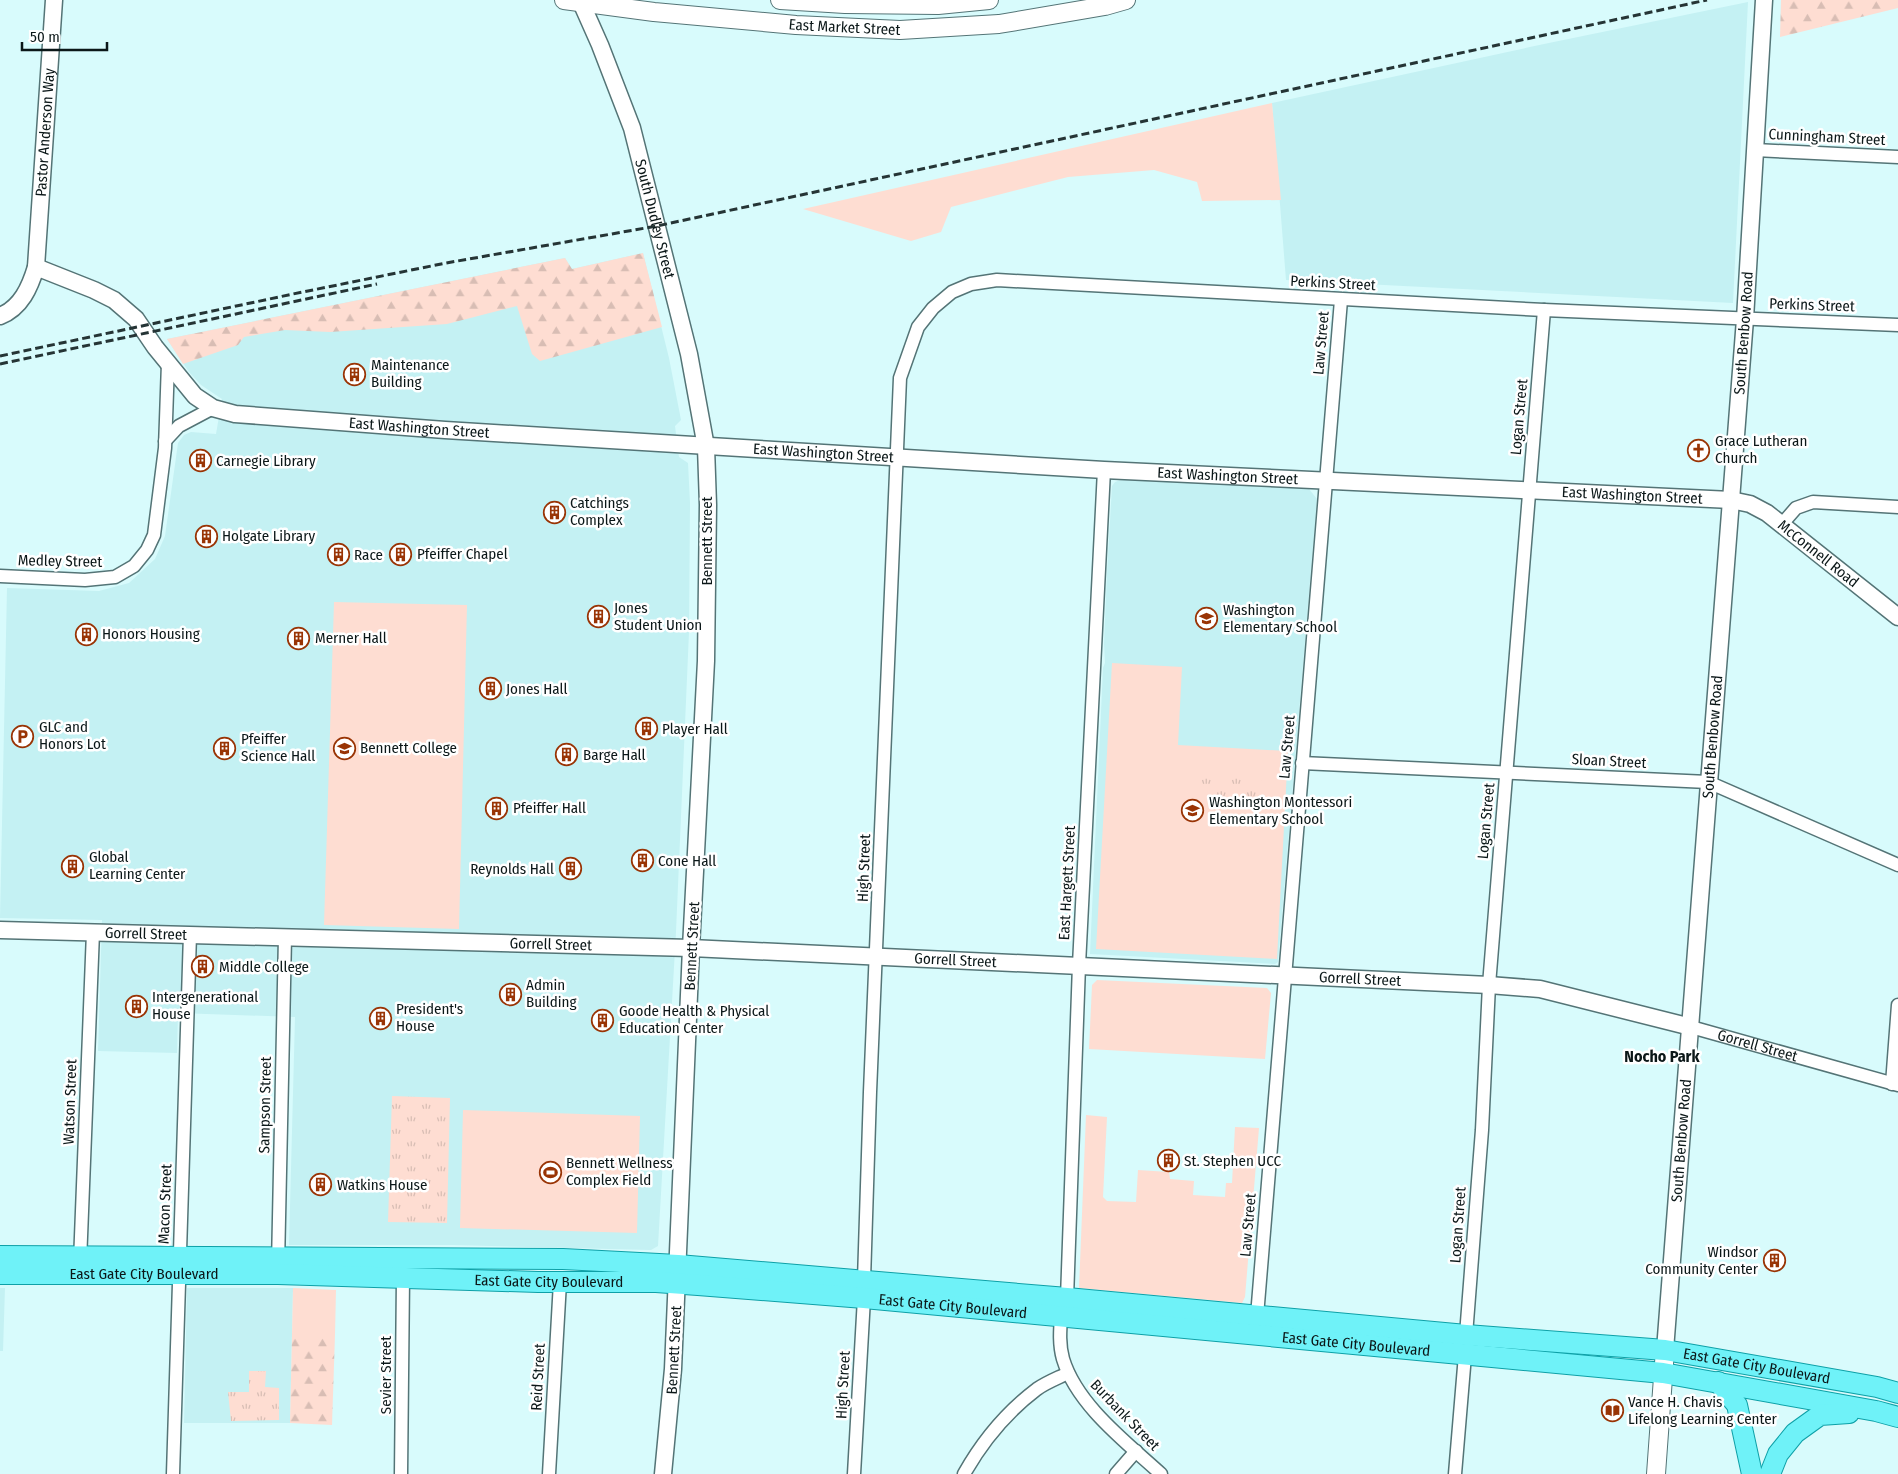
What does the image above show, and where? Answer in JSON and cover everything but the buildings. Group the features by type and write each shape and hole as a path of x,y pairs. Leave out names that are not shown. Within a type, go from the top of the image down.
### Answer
{"main road":[{"name":"East Market Street","path":"780,0 938,5 989,0"},
{"name":"East Market Street","path":"575,1 654,12 796,25 900,30 1000,24 1104,6 1126,0"},
{"name":"East Gate City Boulevard","path":"0,1256 80,1265 278,1265 563,1259 678,1274 1064,1307 1466,1355 1663,1373 1876,1411 1898,1417"},
{"name":"East Gate City Boulevard","path":"0,1274 80,1265"},
{"name":"East Gate City Boulevard","path":"278,1265 403,1277 560,1282 678,1274"},
{"name":"East Gate City Boulevard","path":"1064,1307 1257,1316 1466,1335 1665,1350 1877,1387 1898,1393"},
{"name":"South Benbow Road","path":"1656,1474 1665,1350"},
{"path":"1718,1382 1737,1405 1752,1474"},
{"path":"1770,1474 1778,1454 1795,1433 1820,1416 1876,1411"}],"street":[{"name":"Pastor Anderson Way","path":"36,267 54,0"},
{"name":"South Benbow Road","path":"1665,1350 1731,500 1764,0"},
{"name":"South Dudley Street","path":"575,1 600,45 632,128 688,354 706,447"},
{"name":"Cunningham Street","path":"1755,150 1898,157"},
{"path":"0,316 20,302 31,286 36,267"},
{"name":"East Washington Street","path":"36,267 114,300 136,319 195,396 213,408 235,414 706,447 1104,470 1731,500"},
{"name":"Perkins Street","path":"897,458 900,378 918,327 933,308 952,292 971,284 997,280 1341,300 1898,325"},
{"name":"Law Street","path":"1257,1316 1341,300"},
{"name":"Logan Street","path":"1466,1335 1482,1130 1489,985 1544,310"},
{"name":"Medley Street","path":"0,576 85,580 115,577 134,566 147,550 154,535 165,441 168,363"},
{"path":"165,441 179,426 213,408"},
{"name":"Bennett Street","path":"662,1474 670,1410 678,1274 691,948 706,661 708,505 706,447"},
{"name":"High Street","path":"854,1474 864,1289 870,1092 897,458"},
{"name":"East Hargett Street","path":"1064,1307 1078,966 1104,470"},
{"name":"McConnell Road","path":"1731,500 1750,504 1782,524 1898,616"},
{"path":"1782,524 1796,508 1812,502 1898,507"},
{"name":"Sloan Street","path":"1302,763 1506,771 1708,782 1898,866"},
{"name":"Gorrell Street","path":"0,930 691,948 1284,975 1540,989 1691,1027 1895,1085"},
{"name":"Watson Street","path":"80,1265 93,932"},
{"name":"Macon Street","path":"173,1474 190,934"},
{"name":"Sampson Street","path":"278,1265 285,937"},
{"path":"1895,1085 1898,1005"},
{"name":"Sevier Street","path":"402,1474 403,1277"},
{"name":"Reid Street","path":"549,1474 560,1282"},
{"name":"Burbank Street","path":"1064,1307 1060,1345 1068,1373 1084,1400 1161,1474"},
{"path":"1455,1474 1466,1355"},
{"path":"964,1474 972,1460 995,1430 1027,1398 1046,1384 1068,1373"},
{"path":"1116,1474 1136,1451"}],"shaded area":[{"path":"1748,2 1733,303 1286,280 1272,103"},
{"name":"Bennett College","path":"643,253 669,358 681,420 675,426 679,457 688,463 690,503 689,632 676,932 658,1246 651,1250 452,1245 289,1245 295,1017 178,1013 177,1053 98,1051 102,920 0,918 7,588 99,591 129,583 155,559 165,536 178,443 184,435 191,432 216,434 222,399 201,385 189,372 167,339 565,258 572,269"},
{"name":"Washington Montessori Elementary School","path":"1123,479 1309,489 1317,499 1278,962 1275,964 1090,954 1112,486 1115,482"},
{"path":"0,1288 5,1288 3,1351 0,1351"},
{"path":"187,1288 293,1288 290,1423 184,1423"}],"green space":[{"path":"1781,0 1898,0 1898,8 1780,37"},
{"path":"1272,103 1281,200 1202,201 1197,182 1154,170 1068,177 951,207 941,232 911,241 803,209"},
{"path":"643,253 662,327 540,361 532,354 517,306 447,324 330,332 285,330 244,337 238,345 183,364 167,339 565,258 572,269"},
{"path":"334,602 467,605 459,929 324,925"},
{"path":"1112,663 1182,667 1178,745 1288,751 1277,959 1096,949"},
{"path":"1199,774 1262,775 1262,797 1199,796"},
{"path":"1097,980 1267,988 1271,993 1265,1059 1089,1049 1092,985"},
{"path":"392,1096 450,1098 447,1223 388,1222"},
{"name":"Bennett Wellness Complex Field","path":"463,1110 640,1116 637,1233 460,1228"},
{"path":"1086,1115 1107,1117 1103,1197 1107,1201 1136,1202 1138,1170 1169,1172 1170,1179 1194,1181 1193,1195 1225,1197 1226,1183 1232,1183 1235,1127 1259,1128 1245,1297 1242,1303 1079,1288"},
{"path":"293,1288 336,1290 335,1335 292,1335"},
{"path":"292,1335 335,1335 332,1425 290,1423"},
{"path":"249,1371 266,1371 265,1387 279,1388 279,1420 231,1421 228,1392 249,1392"}],"railway":[{"path":"0,356 446,263 657,226 1707,0"},
{"path":"0,364 377,284"}],"place":[{"name":"Maintenance Building","path":"355,374"},
{"name":"Grace Lutheran Church","path":"1699,450"},
{"name":"Carnegie Library","path":"200,461"},
{"name":"Catchings Complex","path":"554,512"},
{"name":"Holgate Library","path":"206,536"},
{"name":"Pfeiffer Chapel","path":"401,554"},
{"name":"Race","path":"338,555"},
{"name":"Jones Student Union","path":"598,617"},
{"name":"Washington Elementary School","path":"1207,619"},
{"name":"Honors Housing","path":"86,634"},
{"name":"Merner Hall","path":"299,638"},
{"name":"Jones Hall","path":"490,689"},
{"name":"Player Hall","path":"646,729"},
{"name":"GLC and Honors Lot","path":"23,736"},
{"name":"Pfeiffer Science Hall","path":"225,748"},
{"name":"Bennett College","path":"344,748"},
{"name":"Barge Hall","path":"567,755"},
{"name":"Pfeiffer Hall","path":"497,808"},
{"name":"Washington Montessori Elementary School","path":"1193,811"},
{"name":"Cone Hall","path":"642,861"},
{"name":"Global Learning Center","path":"73,866"},
{"name":"Reynolds Hall","path":"570,869"},
{"name":"Middle College","path":"203,967"},
{"name":"Admin Building","path":"510,994"},
{"name":"Intergenerational House","path":"136,1006"},
{"name":"President's House","path":"380,1018"},
{"name":"Goode Health & Physical Education Center","path":"603,1020"},
{"name":"St. Stephen UCC","path":"1168,1161"},
{"name":"Bennett Wellness Complex Field","path":"550,1172"},
{"name":"Watkins House","path":"321,1185"},
{"name":"Windsor Community Center","path":"1774,1261"},
{"name":"Vance H. Chavis Lifelong Learning Center","path":"1612,1411"}],"district":[{"name":"Nocho Park","path":"1662,1056"}]}
